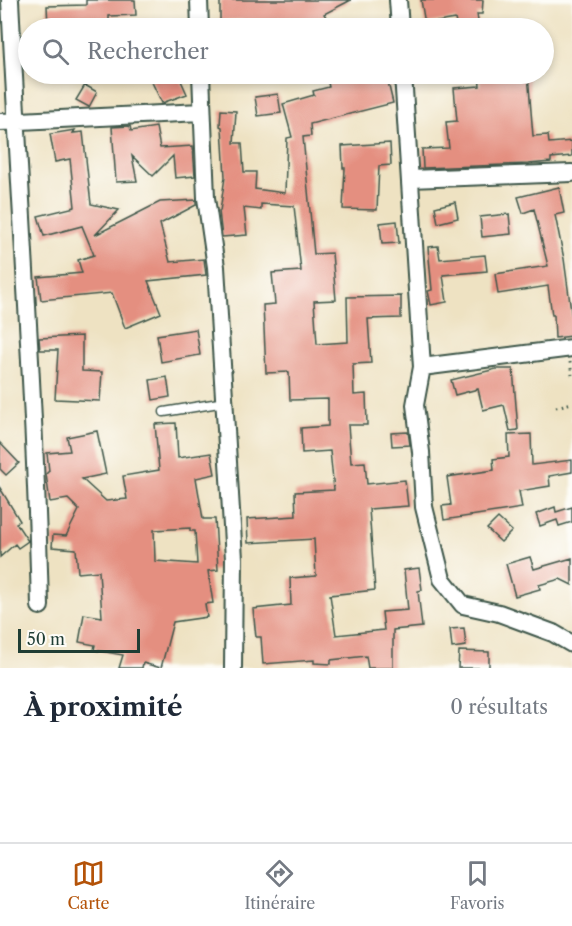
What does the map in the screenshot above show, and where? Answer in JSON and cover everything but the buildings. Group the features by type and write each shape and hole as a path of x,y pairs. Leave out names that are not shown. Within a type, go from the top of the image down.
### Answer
{"street":[{"path":"10,0 8,122 36,464 40,606"},
{"path":"199,0 200,18"},
{"path":"398,0 399,18"},
{"path":"201,84 206,198 216,267 234,559 233,668"},
{"path":"404,84 422,367 415,405 421,452 424,507 442,579 463,604 499,613 542,629 572,644"},
{"path":"8,122 201,112"},
{"path":"410,178 572,173"},
{"path":"422,367 572,348"}],"lane":[{"path":"164,412 225,402"}],"path":[{"path":"556,407 572,403"}]}
